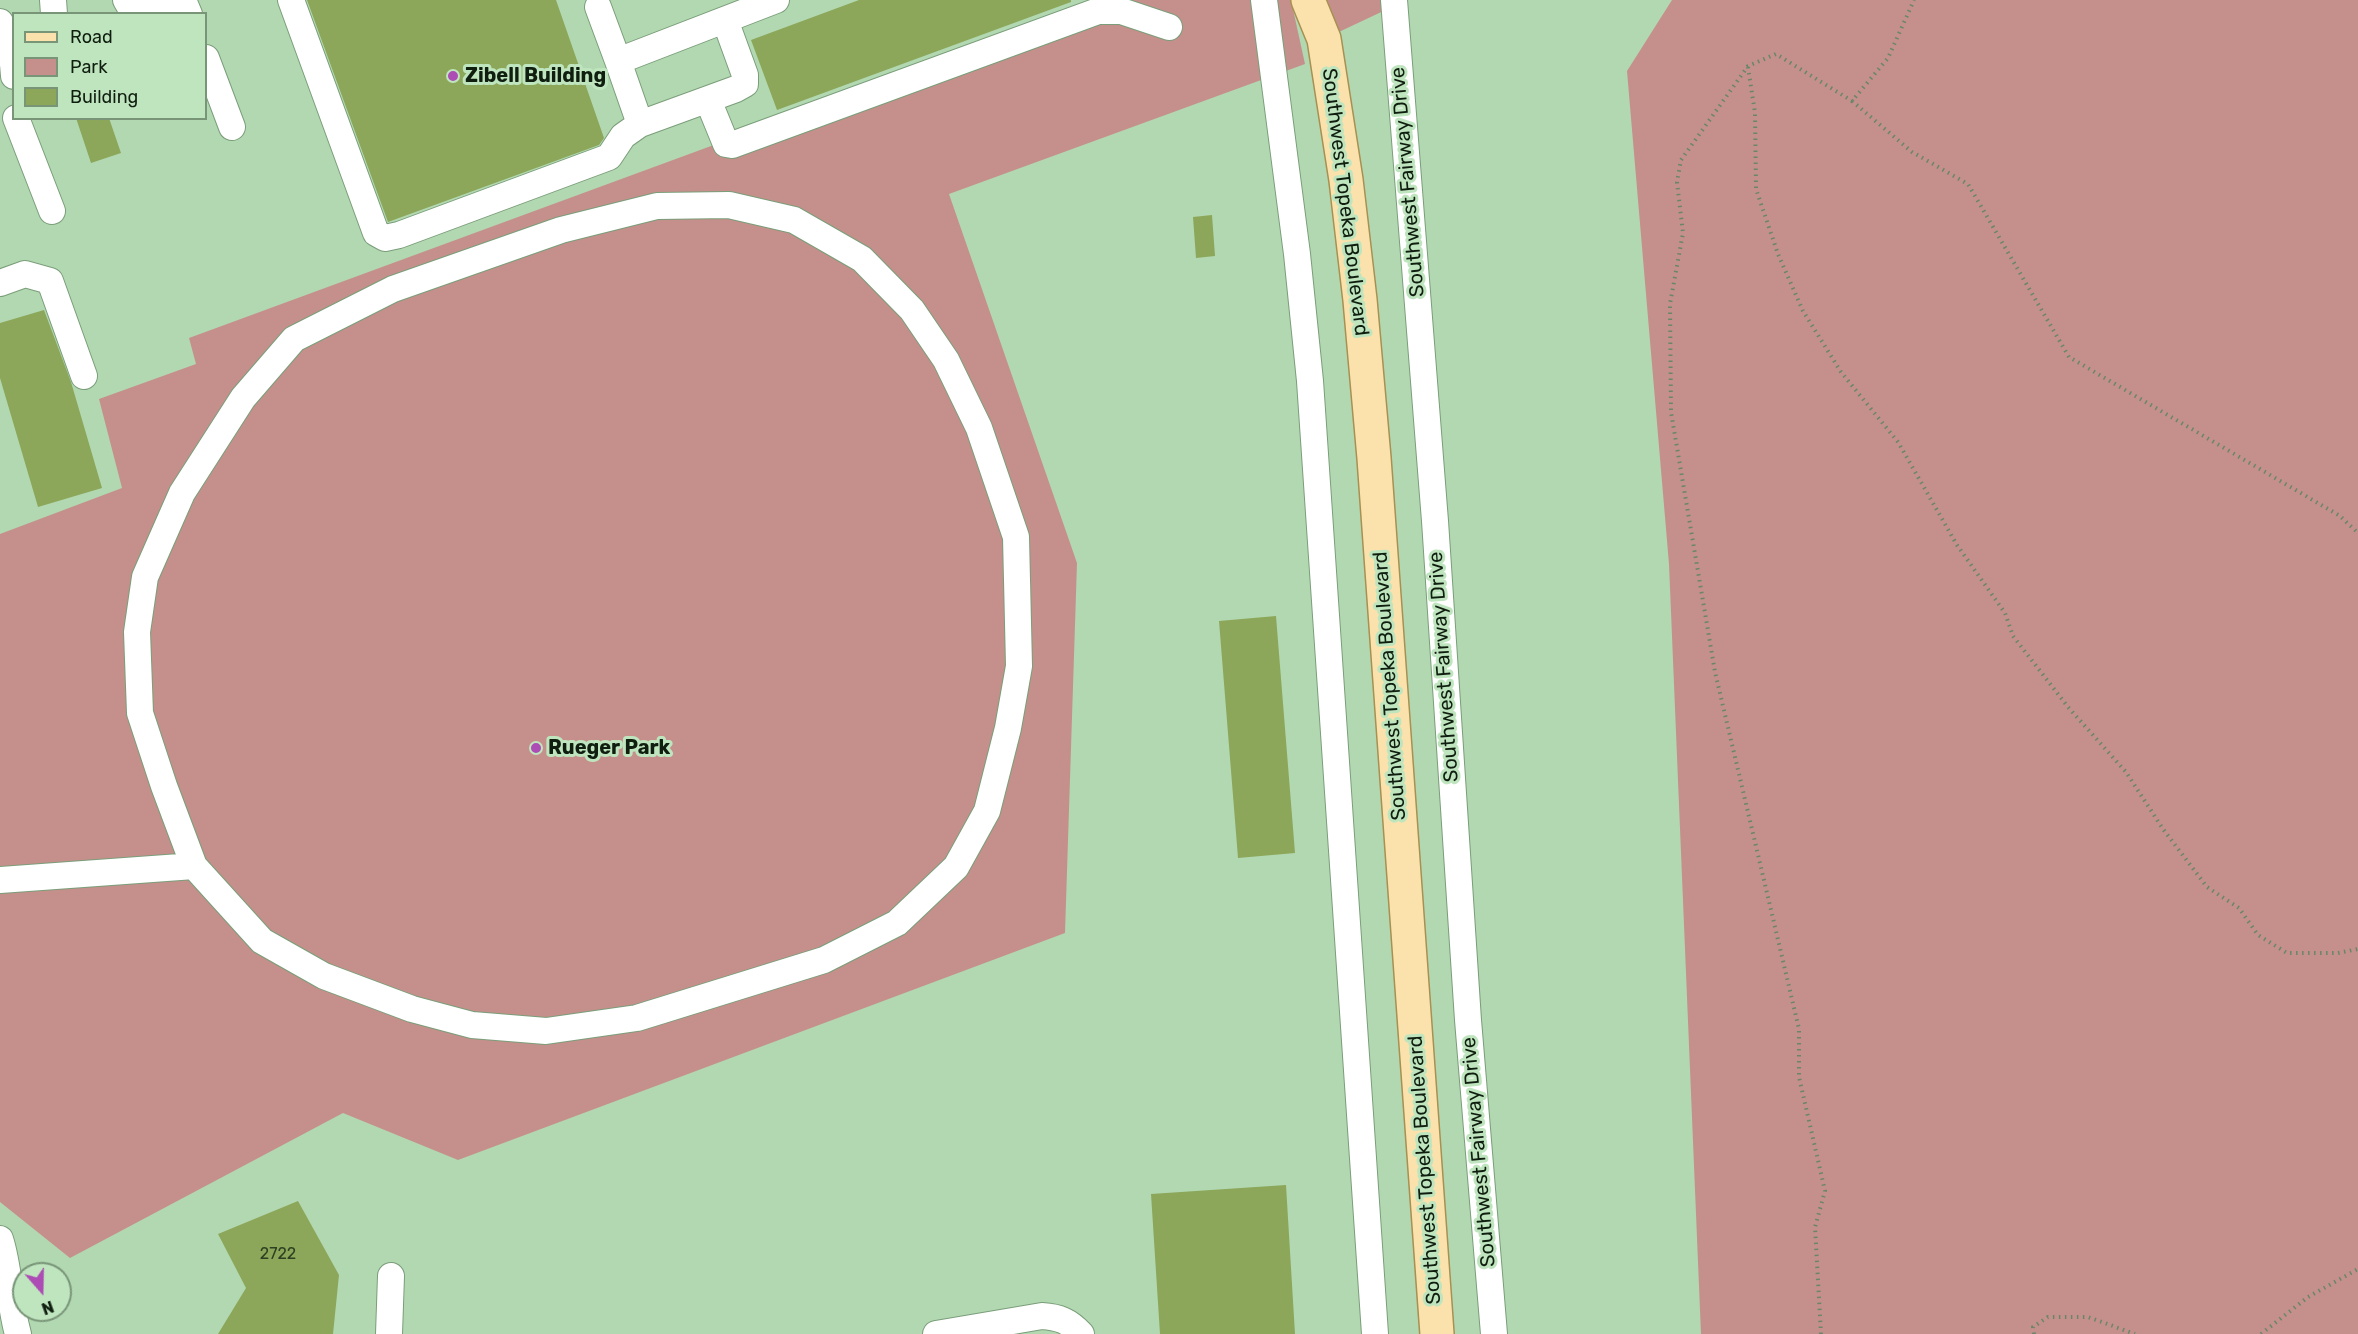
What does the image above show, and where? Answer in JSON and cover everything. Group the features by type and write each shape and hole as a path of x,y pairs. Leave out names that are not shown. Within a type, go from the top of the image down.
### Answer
{"main road":[{"name":"Southwest Topeka Boulevard","path":"1308,0 1324,39"},
{"name":"Southwest Topeka Boulevard","path":"1326,0 1324,39 1346,180 1361,311 1437,1334"}],"street":[{"path":"126,0 133,12 141,12 171,0"},
{"path":"291,0 376,233 386,238 609,157 623,136 640,124 745,84 745,75 725,20"},
{"path":"618,61 776,0"},
{"path":"1264,0 1297,254 1310,381 1375,1334"},
{"name":"Southwest Fairway Drive","path":"1394,0 1435,521 1468,1020 1494,1334"},
{"path":"604,2 618,61 640,124"},
{"path":"708,100 726,144 732,145 1098,11 1121,11 1169,27"},
{"path":"7,35 12,59"},
{"path":"207,61 232,127"},
{"path":"17,120 52,211"},
{"path":"729,205 794,220 862,259 912,310 946,360 979,428 1016,537 1019,666 1008,728 987,811 956,867 897,923 824,960 637,1018 546,1030 472,1025 412,1009 324,976 262,941 194,866 140,713 136,632 145,577 182,493 243,398 294,339 393,289 561,230 657,206 729,205"},
{"path":"0,283 25,274 50,281 84,376"},
{"path":"0,880 194,866"},
{"path":"0,1239 4,1250 11,1308 18,1334"},
{"path":"389,1334 391,1276"},
{"path":"936,1334 1041,1316 1057,1317 1072,1325 1081,1334"}],"path":[{"path":"1852,101 1888,57 1914,0"},
{"path":"1821,1334 1815,1227 1825,1191 1799,1077 1799,1029 1715,672 1671,412 1670,304 1683,233 1677,182 1681,160 1748,66 1776,54 1852,101 1912,152 1968,184 2068,357 2340,516 2358,533"},
{"path":"1748,66 1755,113 1756,189 1778,254 1803,311 1841,372 1898,442 1957,545 2006,613 2013,636 2068,707 2126,772 2163,829 2207,887 2239,908 2258,935 2287,953 2338,953 2358,950"},
{"path":"2261,1334 2308,1297 2358,1269"},
{"path":"2034,1334 2033,1327 2048,1317 2088,1317 2135,1334"}],"green space":[{"name":"Rueger Park","path":"1108,0 1291,0 1305,64 949,194 1077,563 1065,933 458,1160 343,1113 70,1258 0,1202 0,534 122,488 99,399 196,364 189,338"},
{"path":"1319,0 1394,0 1394,6 1324,39"},
{"path":"1672,0 2358,0 2358,1334 1701,1334 1669,564 1627,71"}],"building":[{"name":"Zibell Building","path":"307,0 556,0 604,138 599,145 388,222"},
{"path":"859,0 1071,0 1071,2 777,110 751,40"},
{"path":"77,120 110,120 121,153 91,163"},
{"path":"1212,215 1215,256 1196,258 1193,217"},
{"path":"44,310 71,382 102,488 38,507 0,378 0,323"},
{"path":"1276,616 1295,853 1238,858 1219,621"},
{"path":"1286,1185 1295,1334 1160,1334 1151,1194"},
{"path":"298,1201 339,1275 333,1334 218,1334 246,1288 218,1234"}],"place":[{"name":"Zibell Building","path":"453,76"},
{"name":"Rueger Park","path":"536,748"}]}
